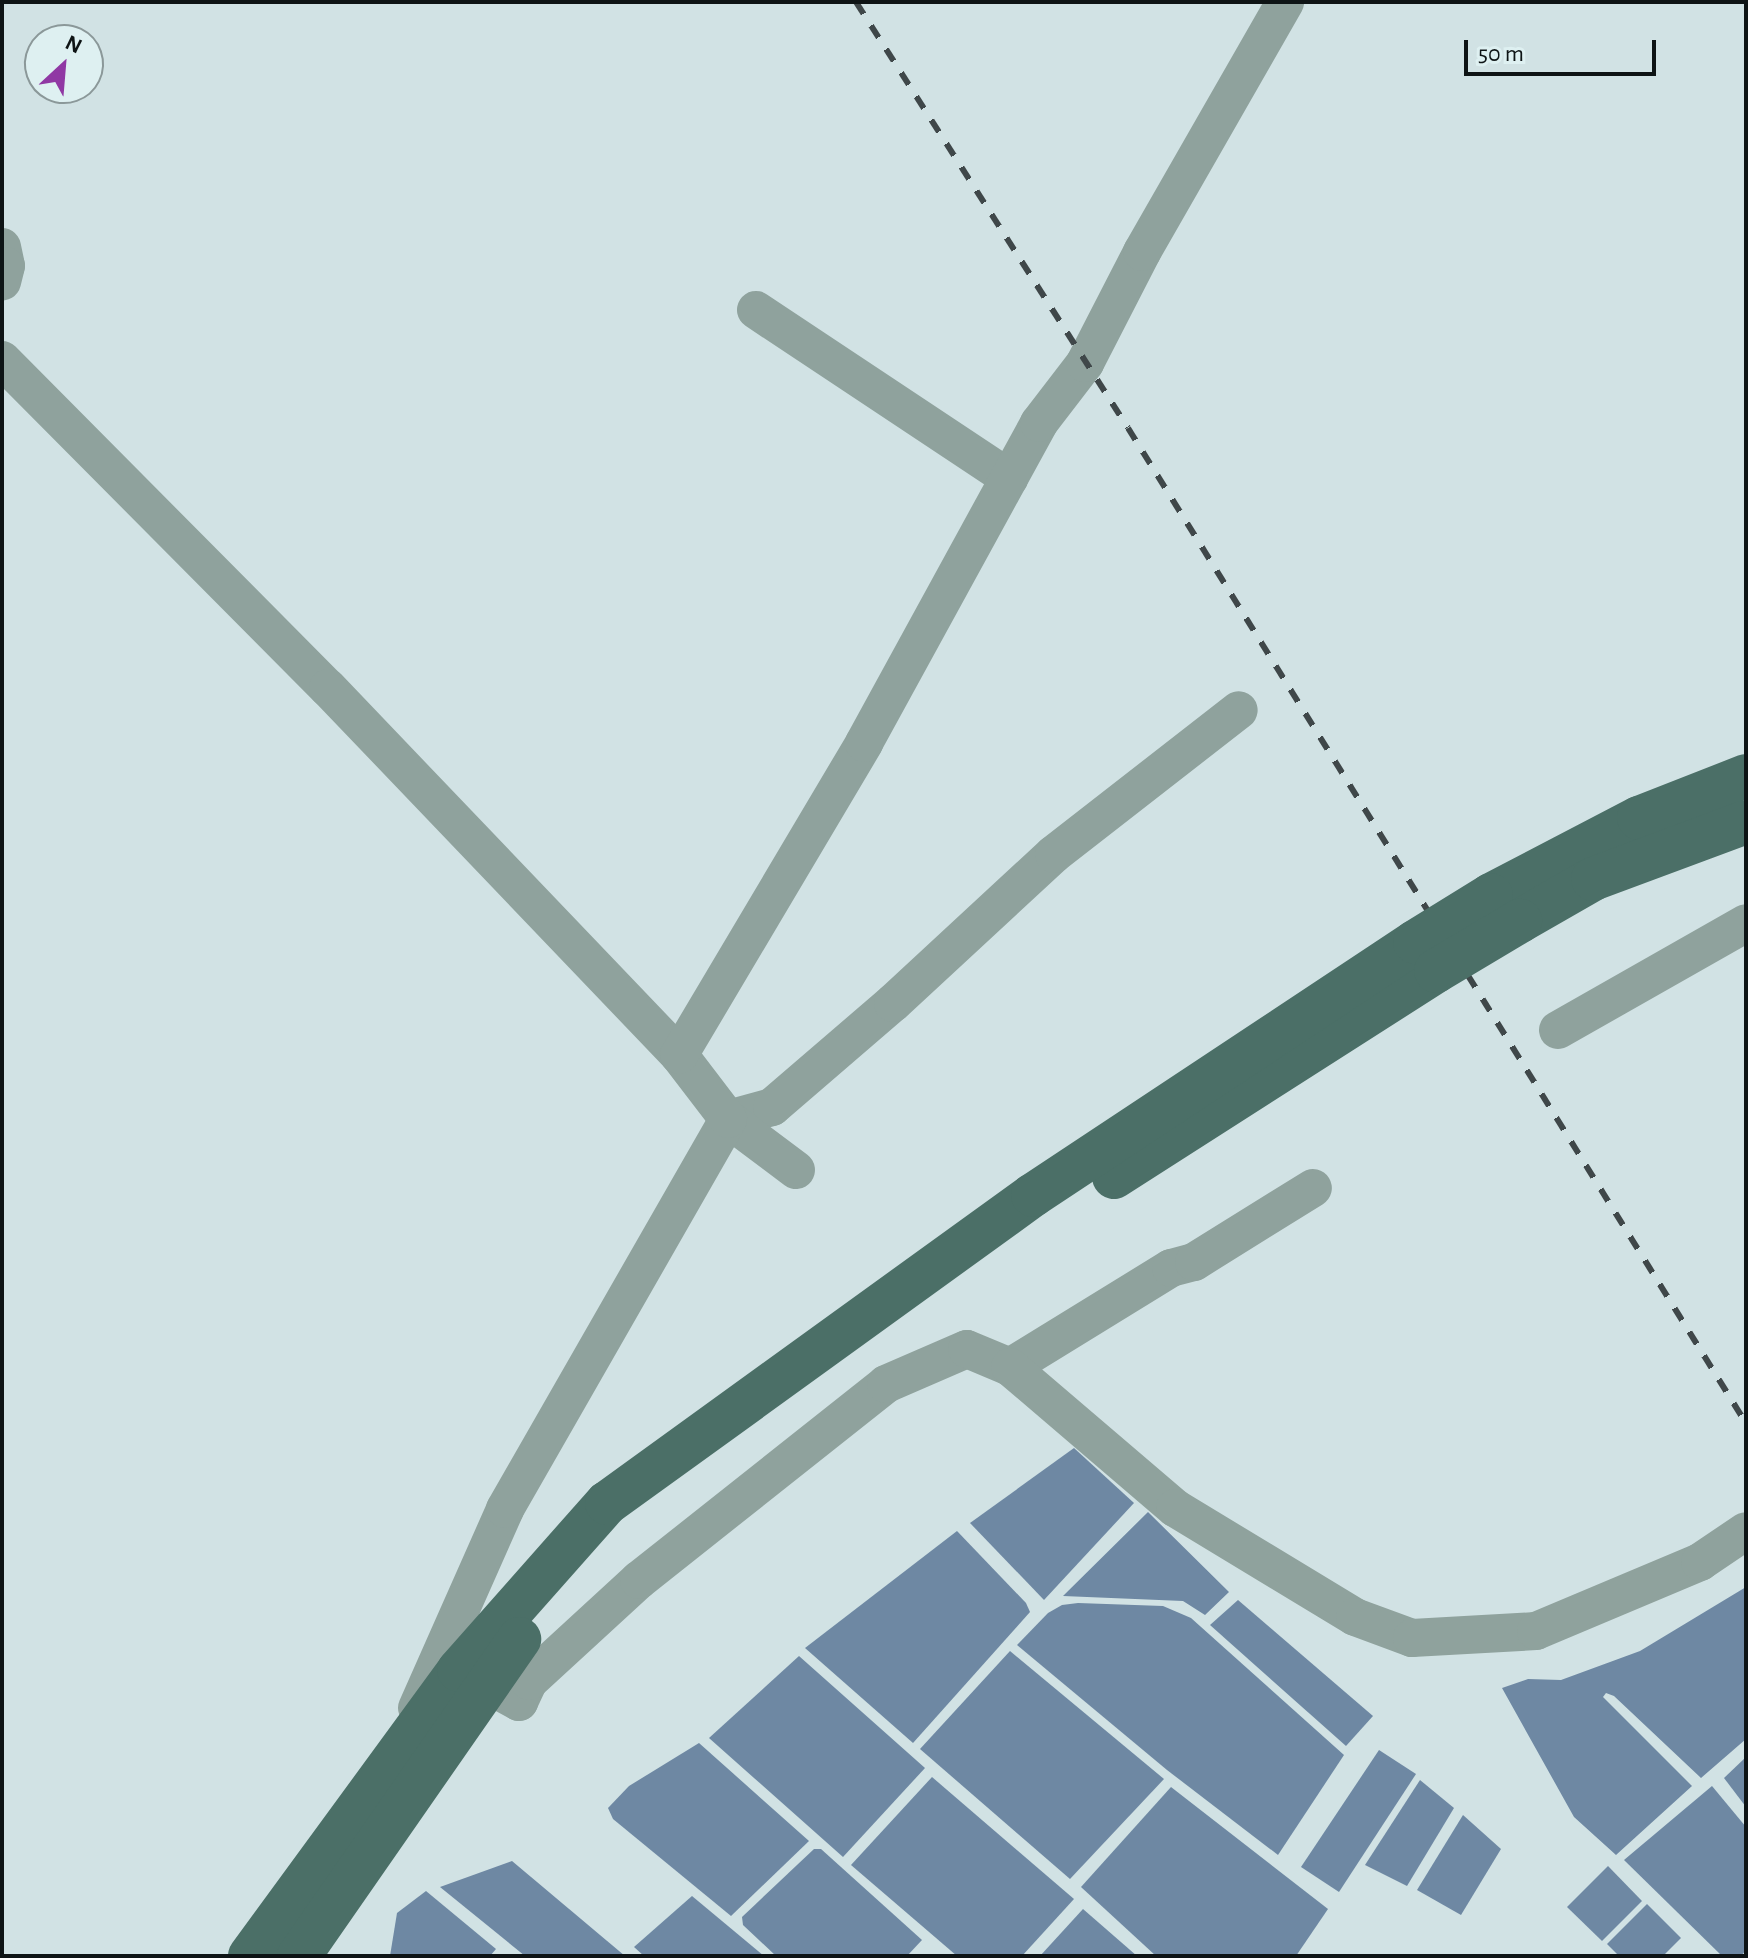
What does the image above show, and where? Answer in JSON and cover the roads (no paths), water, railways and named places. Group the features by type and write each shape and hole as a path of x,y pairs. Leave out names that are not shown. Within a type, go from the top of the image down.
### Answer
{"main road":[{"path":"299,1956 473,1677 607,1503 1033,1195 1505,908 1639,818 1746,776"},
{"path":"1505,908 1746,822"},
{"path":"250,1956 393,1761 473,1677"}],"street":[{"path":"679,1055 864,743 1039,423 1085,363 1142,252 1285,2"},
{"path":"2,247 6,266 2,282"},
{"path":"756,310 1009,478"},
{"path":"2,360 328,688 679,1055 728,1119 796,1170"},
{"path":"393,1761 505,1509 728,1119 772,1107 893,1003 1054,854 1239,710"},
{"path":"1558,1030 1746,923"},
{"path":"1010,1367 1171,1268 1194,1262 1313,1188"},
{"path":"473,1677 519,1702 529,1681 639,1580 886,1384 967,1349 1010,1367 1175,1508 1355,1617 1412,1638 1536,1631 1700,1562 1746,1531"}],"water":[{"path":"1074,1448 1134,1503 1044,1600 970,1523"},
{"path":"1148,1512 1229,1592 1205,1615 1183,1601 1063,1596"},
{"path":"957,1531 1026,1603 1030,1612 913,1743 805,1648"},
{"path":"1746,1587 1746,1739 1701,1778 1614,1696 1606,1693 1603,1697 1692,1786 1616,1855 1574,1817 1502,1688 1528,1679 1561,1680 1640,1651"},
{"path":"1238,1600 1373,1716 1346,1746 1210,1625"},
{"path":"1062,1605 1163,1606 1191,1618 1344,1755 1278,1855 1167,1770 1017,1645 1048,1613"},
{"path":"1010,1651 1164,1779 1070,1879 920,1749"},
{"path":"799,1656 925,1768 843,1857 709,1738"},
{"path":"699,1743 809,1841 731,1916 613,1819 608,1808 629,1786"},
{"path":"1379,1750 1416,1774 1339,1892 1301,1867"},
{"path":"1746,1757 1746,1807 1724,1778"},
{"path":"932,1777 1074,1899 1022,1956 957,1956 851,1865"},
{"path":"1420,1780 1454,1808 1407,1886 1365,1865"},
{"path":"1712,1786 1746,1827 1746,1950 1741,1956 1722,1956 1624,1860"},
{"path":"1171,1787 1328,1909 1296,1956 1156,1956 1081,1887"},
{"path":"1463,1815 1501,1849 1461,1915 1417,1890"},
{"path":"814,1849 821,1849 922,1940 907,1956 776,1956 743,1925 742,1917"},
{"path":"512,1861 625,1956 525,1956 440,1887"},
{"path":"1608,1866 1642,1901 1602,1941 1567,1907"},
{"path":"426,1891 496,1949 490,1956 390,1956 397,1913"},
{"path":"692,1896 764,1956 644,1956 634,1947"},
{"path":"1647,1904 1681,1938 1663,1956 1619,1956 1607,1944"},
{"path":"1083,1909 1137,1956 1040,1956"}],"railway":[{"path":"856,2 1128,428 1746,1423"}]}
